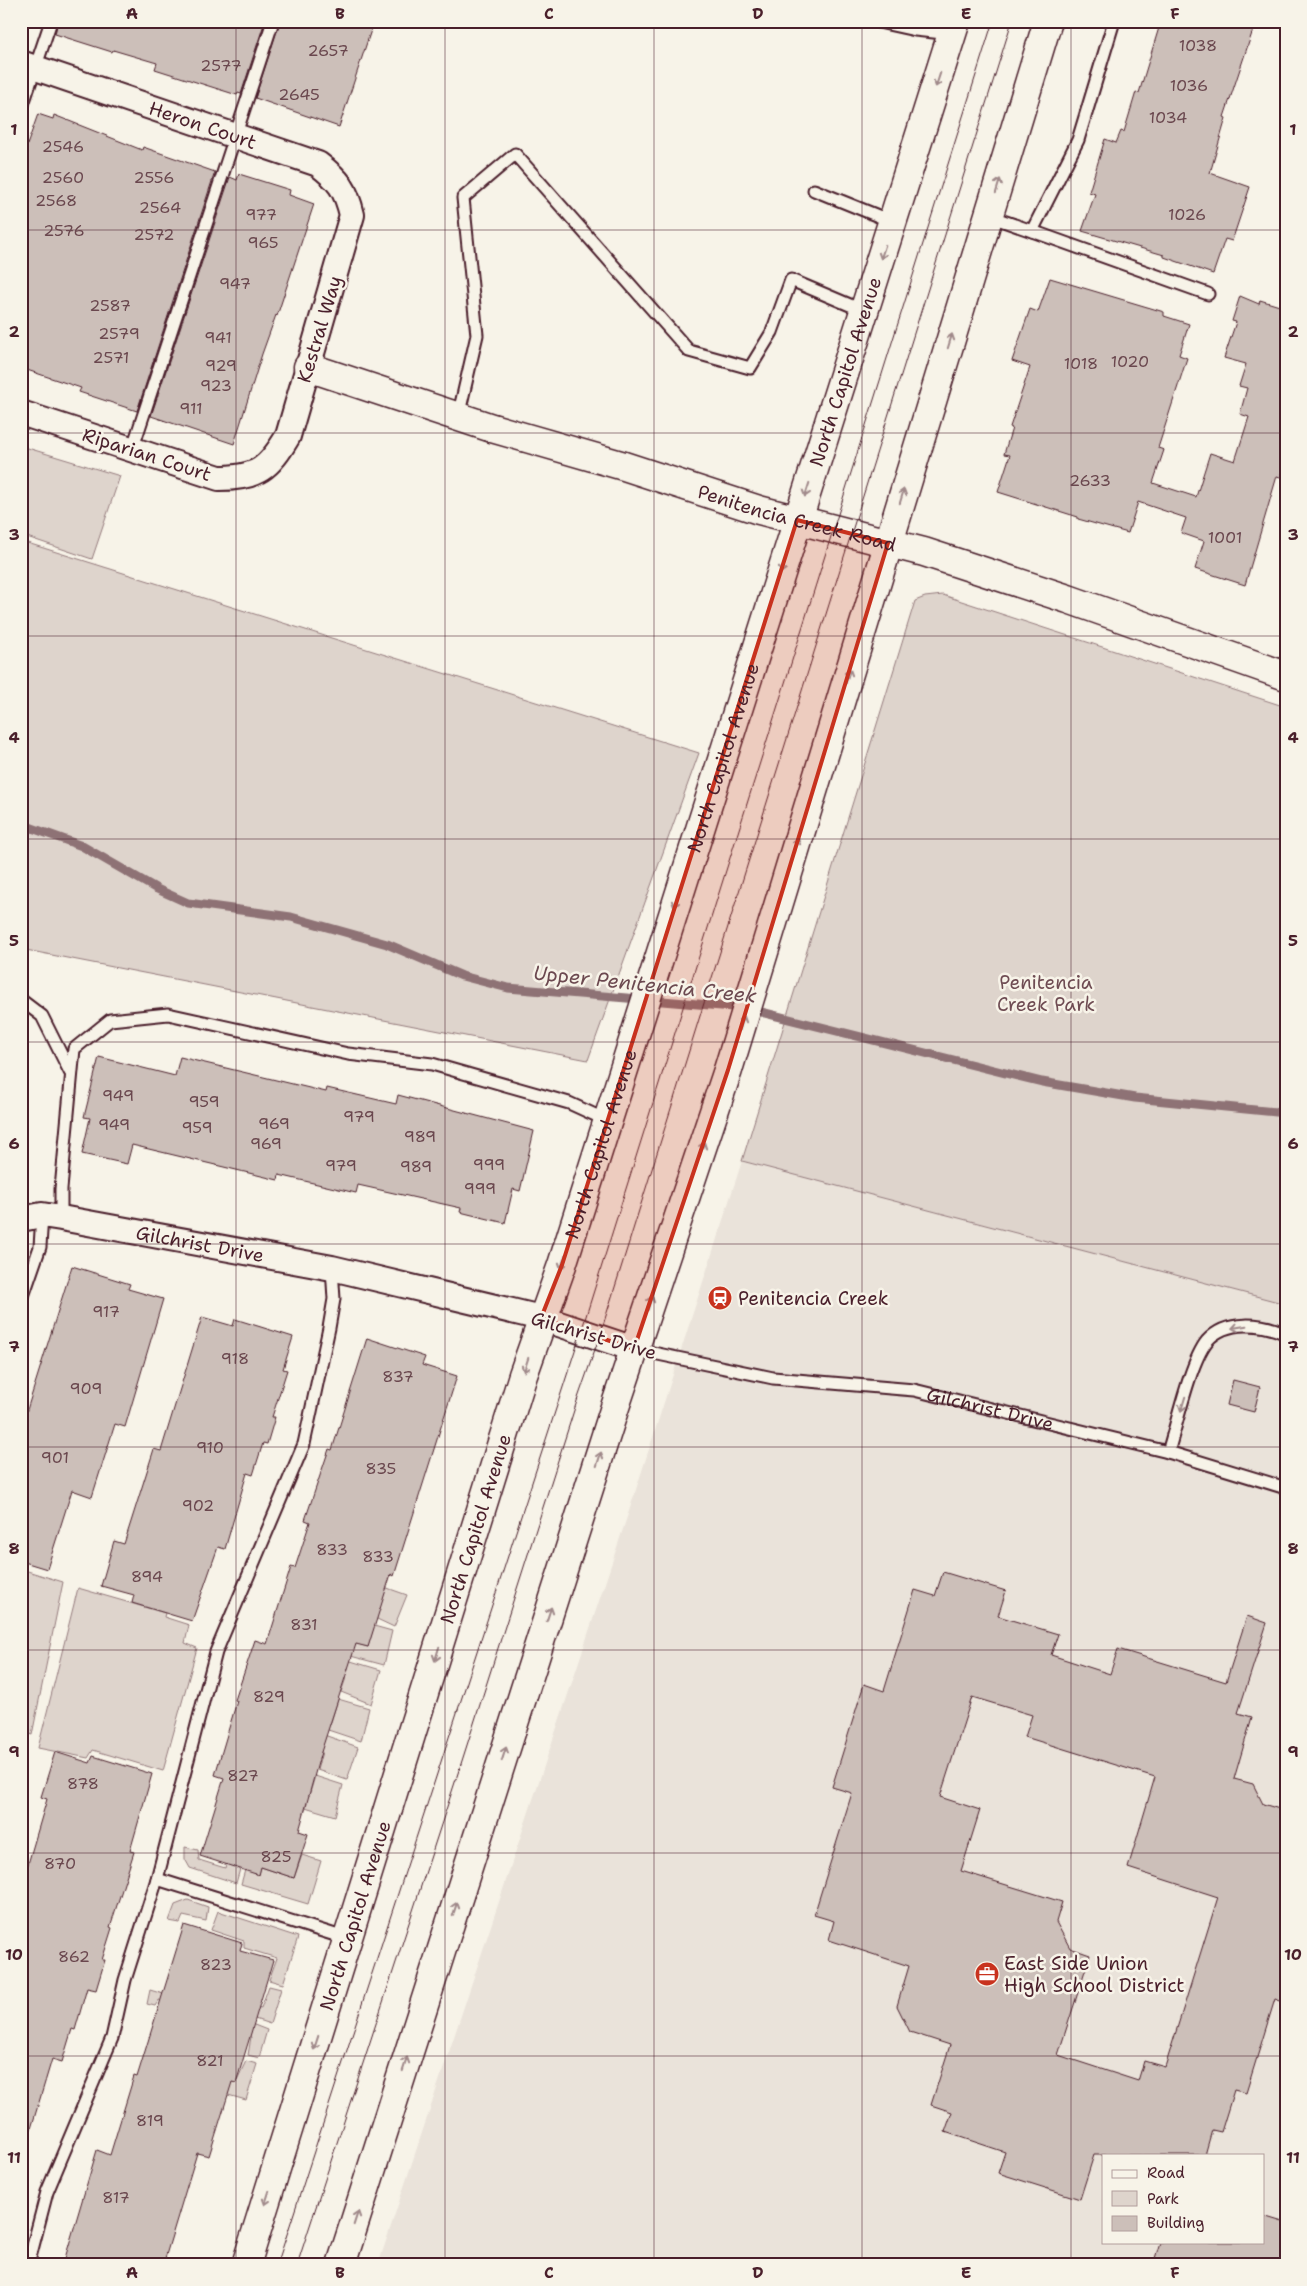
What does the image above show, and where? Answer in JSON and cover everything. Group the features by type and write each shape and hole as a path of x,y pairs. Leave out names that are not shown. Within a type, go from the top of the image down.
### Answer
{"main road":[{"path":"341,2265 634,1349 728,1070 1048,21"},
{"name":"North Capitol Avenue","path":"246,2265 541,1318 562,1265 606,1120 954,28"},
{"name":"Penitencia Creek Road","path":"308,367 458,417 624,466 759,510 924,552 1068,599 1256,667 1286,676"}],"street":[{"name":"Heron Court","path":"28,65 318,164 335,177 347,195 352,215 351,222"},
{"name":"Kestral Way","path":"288,436 351,222"},
{"name":"Riparian Court","path":"21,413 219,478 239,478 258,472 274,460 288,436"},
{"name":"Gilchrist Drive","path":"42,1217 332,1268 541,1318 634,1349"}],"lane":[{"path":"21,110 28,65 51,21"},
{"path":"132,450 273,21"},
{"path":"874,21 886,25 954,28"},
{"path":"1032,231 1078,140 1114,21"},
{"path":"458,417 477,335 463,198 515,154 689,351 750,368 772,332 791,280 864,311"},
{"path":"814,190 893,222"},
{"path":"989,216 1208,294"},
{"path":"21,1000 42,1016 70,1072"},
{"path":"21,1302 40,1247 42,1217 61,1189 70,1072 74,1049 110,1020 168,1014 348,1054 432,1064 569,1103 606,1120"},
{"path":"28,2265 47,2192 112,2038 125,1980 157,1878 216,1652 304,1444 334,1299 332,1268"},
{"path":"1168,1452 1197,1357 1208,1339 1225,1330 1242,1325 1263,1325 1286,1334"},
{"name":"Gilchrist Drive","path":"634,1349 773,1378 914,1390 1168,1452 1286,1487"},
{"path":"157,1878 349,1939"}],"highlighted area":[{"path":"797,520 888,543 728,1070 634,1349 541,1318 562,1265"}],"shaded area":[{"path":"742,1161 1286,1304 1286,2265 378,2265 630,1508"}],"green space":[{"path":"21,446 120,476 92,559 21,535"},
{"path":"21,541 699,753 588,1060 21,949"},
{"name":"Penitencia Creek Park","path":"943,595 1286,707 1286,1304 742,1161 915,601 925,597"},
{"path":"21,1569 63,1582 32,1735 21,1731"},
{"path":"356,1577 407,1595 394,1627 377,1619"},
{"path":"78,1588 165,1613 164,1617 189,1625 185,1643 197,1648 163,1771 93,1750 88,1758 38,1748"},
{"path":"374,1626 392,1631 384,1665 332,1651 334,1637 368,1647"},
{"path":"310,1649 381,1670 371,1704 341,1692 347,1675 312,1667"},
{"path":"338,1699 369,1708 361,1741 295,1719 331,1722"},
{"path":"296,1725 358,1747 347,1780 317,1770 322,1752 289,1743"},
{"path":"315,1776 343,1785 335,1816 259,1793 275,1785 309,1796"},
{"path":"185,1847 198,1850 199,1860 225,1868 226,1864 240,1869 236,1883 190,1868 185,1859"},
{"path":"302,1855 321,1861 308,1904 241,1884 245,1870 259,1874 261,1867 294,1878"},
{"path":"188,1900 208,1907 206,1921 183,1916 180,1923 169,1921 175,1905"},
{"path":"218,1911 298,1937 283,1984 269,1980 277,1958 244,1948 244,1941 211,1930"},
{"path":"269,1986 281,1989 270,2024 209,2004 227,1998 261,2008"},
{"path":"150,1990 190,2002 200,2013 159,2000 155,2006 147,2004"},
{"path":"216,2010 267,2030 259,2058 248,2055 251,2037 218,2026"},
{"path":"246,2061 257,2064 246,2100 185,2083 237,2080"}],"building":[{"path":"58,21 265,21 241,94 238,93 237,95 155,69 157,63 113,50 112,52 55,34"},
{"path":"280,21 374,21 339,127 255,98"},
{"path":"1161,21 1256,21 1224,117 1226,118 1210,173 1250,187 1232,241 1225,239 1213,274 1164,257 1164,255 1082,231 1095,194 1089,192 1105,139 1116,143 1121,131 1124,132 1136,92 1139,93"},
{"path":"38,114 53,119 54,115 142,150 143,147 215,172 137,411 79,392 81,388 21,368 21,162"},
{"path":"239,174 290,190 289,195 314,204 277,316 262,354 234,444 151,416 230,177 237,180"},
{"path":"1050,278 1164,312 1164,316 1189,324 1179,355 1187,358 1158,448 1164,450 1153,483 1196,497 1210,453 1235,461 1249,417 1240,414 1247,388 1239,386 1246,364 1224,358 1236,322 1232,321 1240,296 1259,304 1260,300 1286,308 1286,460 1280,477 1277,476 1245,585 1195,569 1204,541 1181,533 1186,518 1138,502 1128,533 1078,519 1078,517 998,492 1010,455 1004,454 1012,428 1010,427 1030,367 1012,361 1030,309 1038,312"},
{"path":"99,1057 175,1076 180,1057 326,1092 327,1088 396,1104 398,1095 534,1131 520,1191 513,1189 505,1223 460,1212 461,1208 358,1185 356,1193 279,1175 278,1180 132,1145 127,1164 82,1154 90,1118 84,1117"},
{"path":"72,1266 130,1284 128,1289 163,1299 125,1427 115,1424 92,1497 72,1490 47,1569 21,1561 21,1429"},
{"path":"202,1317 233,1326 235,1319 293,1337 283,1369 287,1370 272,1417 275,1417 267,1444 263,1443 253,1475 247,1473 225,1549 218,1547 192,1621 132,1603 134,1595 101,1586 114,1541 124,1544 154,1449 161,1451"},
{"path":"367,1338 425,1357 422,1365 457,1376 394,1576 391,1574 368,1647 356,1644 321,1752 299,1831 308,1834 294,1878 261,1867 259,1875 200,1856 224,1778 215,1775 237,1701 235,1700 255,1640 267,1644 291,1567 295,1568 310,1522 305,1520 329,1449 332,1450"},
{"path":"1233,1380 1260,1387 1254,1412 1227,1405"},
{"path":"943,1572 1006,1591 998,1616 1058,1634 1051,1655 1110,1674 1118,1649 1226,1682 1247,1616 1267,1623 1238,1713 1252,1717 1234,1779 1253,1784 1263,1804 1286,1811 1286,2003 1275,1999 1246,2093 1234,2090 1221,2132 1212,2130 1205,2154 1094,2155 1080,2199 998,2173 1005,2152 945,2132 952,2112 931,2105 950,2045 910,2032 897,2006 909,1966 829,1940 834,1921 814,1915 852,1793 832,1787 864,1684 884,1691 915,1590 935,1596","holes":["972,1697 1032,1715 1025,1737 1155,1777 1128,1868 1218,1897 1165,2067 1144,2061 1138,2081 1058,2055 1090,1955 1070,1948 1056,1922 1062,1902 961,1871 980,1810 940,1797"]},
{"path":"55,1752 90,1763 93,1756 152,1774 130,1851 134,1852 110,1927 112,1928 102,1960 105,1960 96,1990 87,1988 75,2030 72,2029 62,2062 52,2059 27,2142 21,2141 21,1888 47,1799 41,1797"},
{"path":"184,1925 242,1943 240,1951 273,1960 236,2083 232,2082 209,2156 197,2153 163,2265 63,2265 97,2150 110,2155 134,2076 137,2077"},
{"path":"1264,2216 1286,2223 1286,2265 1153,2265 1159,2244 1264,2244"}],"waterway":[{"name":"Upper Penitencia Creek","path":"21,824 82,846 157,889 188,903 291,917 387,944 462,976 508,988 745,1008 1042,1082 1135,1098 1286,1113"}],"tram line":[{"path":"277,2265 581,1332 993,21"},
{"path":"297,2265 599,1338 1012,21"}],"place":[{"name":"Penitencia Creek","path":"720,1298"},
{"name":"East Side Union High School District","path":"987,1974"}]}
